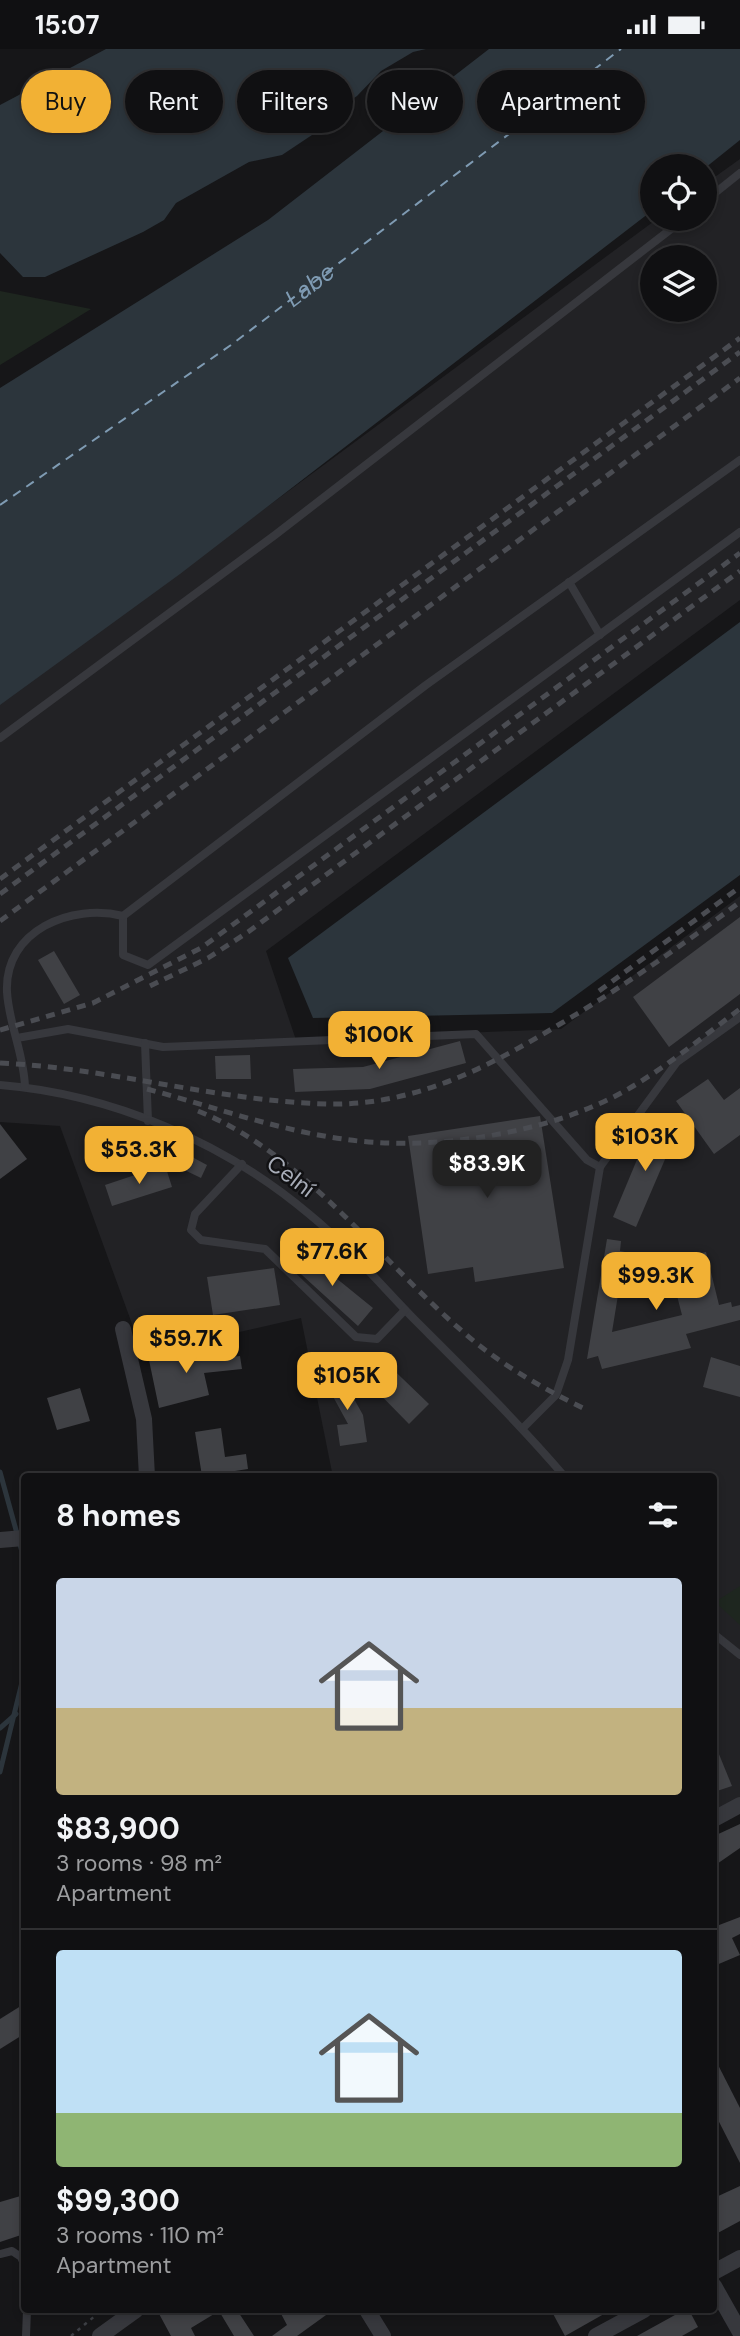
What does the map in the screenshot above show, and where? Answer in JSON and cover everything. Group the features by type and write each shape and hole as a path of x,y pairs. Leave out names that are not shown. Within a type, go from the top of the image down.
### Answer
{"street":[{"path":"122,1329 144,1419 147,1473"},
{"path":"717,1817 740,1805"},
{"path":"717,2270 740,2258"},
{"path":"717,2291 740,2332"},
{"path":"100,2336 132,2313"},
{"path":"369,2313 383,2336"},
{"path":"596,2336 638,2313"}],"lane":[{"path":"717,191 740,173"},
{"path":"0,738 360,471 669,231"},
{"path":"123,916 426,685 740,460"},
{"path":"123,916 123,955 148,965 740,532"},
{"path":"569,582 600,635"},
{"path":"25,1087 24,1064 5,1006 7,983 13,962 23,945 45,925 67,914 102,911 123,916"},
{"path":"523,1428 556,1395 568,1360 600,1167 677,1062 740,1017"},
{"path":"17,1038 68,1029 163,1047 476,1034 587,1160 600,1167"},
{"path":"145,1043 148,1121"},
{"name":"Celní","path":"0,1085 64,1093 148,1121 242,1164 310,1214 523,1428 562,1473"},
{"path":"242,1164 195,1214 191,1230 201,1240 265,1249 356,1337 377,1339 405,1310"},
{"path":"717,1636 740,1654"},
{"path":"0,2254 12,2251 21,2256"},
{"path":"26,2336 27,2313"}],"path":[{"path":"71,2336 98,2313"}],"shaded area":[{"path":"740,159 740,600 266,951 296,1040 561,1029 740,896 740,1797 717,1809 717,1473 332,1473 301,1318 143,1354 60,1126 0,1122 0,704 641,231 717,231 717,175"},
{"path":"0,291 91,309 0,365"},
{"path":"740,1586 740,1625 717,1604 717,1601"}],"water":[{"path":"106,49 426,49 413,52 383,70 367,70 367,86 353,99 353,70 237,70 237,133 313,133 312,135 282,155 249,162 176,203 164,220 143,232 45,277 23,277 0,253 0,105 21,94 21,133 111,133 111,70 66,70"},
{"name":"Labe","path":"489,49 740,49 740,140 717,158 717,154 640,154 640,220 180,574 0,705 0,388 268,220 380,133 463,133 462,70"},
{"path":"740,622 740,875 552,1013 313,1018 288,958"}],"building":[{"path":"740,917 740,994 669,1047 633,997"},
{"path":"54,951 80,995 64,1004 38,960"},
{"path":"460,1041 466,1063 370,1089 295,1092 293,1069 363,1067"},
{"path":"250,1055 251,1079 216,1079 215,1056"},
{"path":"708,1079 724,1100 740,1088 740,1135 714,1154 676,1101"},
{"path":"540,1116 564,1268 475,1282 473,1267 428,1274 408,1136"},
{"path":"654,1119 678,1129 636,1227 613,1217"},
{"path":"0,1124 27,1159 0,1179"},
{"path":"153,1136 207,1165 201,1178 145,1151"},
{"path":"165,1165 172,1187 112,1206 105,1185"},
{"path":"607,1239 621,1241 620,1251 625,1252 612,1332 682,1315 668,1261 706,1252 719,1305 731,1302 732,1307 740,1305 740,1320 686,1334 691,1348 602,1369 598,1356 587,1359"},
{"path":"299,1248 373,1308 358,1326 291,1265 294,1265 292,1257"},
{"path":"274,1268 280,1305 213,1315 207,1277"},
{"path":"202,1347 206,1360 240,1356 242,1369 204,1373 209,1395 159,1408 149,1360"},
{"path":"377,1354 429,1404 409,1424 358,1372"},
{"path":"711,1357 740,1366 740,1397 703,1387"},
{"path":"339,1372 363,1415 367,1442 340,1446 337,1425 348,1424 324,1380"},
{"path":"80,1388 90,1421 57,1430 47,1398"},
{"path":"221,1428 225,1457 246,1454 248,1469 202,1473 195,1432"},
{"path":"717,1749 732,1786 717,1791"},
{"path":"740,1824 740,1848 717,1864 717,1835"},
{"path":"740,1917 740,1934 732,1938 740,1955 717,1965 717,1926"},
{"path":"21,2006 21,2036 0,2049 0,2019"},
{"path":"717,2063 740,2108 740,2163 717,2118"},
{"path":"740,2186 740,2221 717,2233 717,2197"},
{"path":"21,2196 21,2235 0,2242 0,2202"},
{"path":"159,2313 216,2313 191,2328 195,2336 171,2336"},
{"path":"220,2313 239,2313 254,2336 234,2336"},
{"path":"281,2313 329,2313 297,2336 272,2336 287,2325"},
{"path":"553,2313 606,2313 565,2336"},
{"path":"679,2313 691,2313 698,2327 682,2336 637,2336"}],"waterway":[{"path":"0,1472 21,1548"},
{"path":"0,1772 21,1686"},
{"path":"0,1728 16,1714"}],"ferry route":[{"path":"0,505 231,345 621,49"}],"railway":[{"path":"0,879 740,338"},
{"path":"0,894 740,352"},
{"path":"0,921 740,378"},
{"path":"0,1030 93,1003 201,948 740,553"},
{"path":"150,986 208,958 248,932 740,571"},
{"path":"599,991 740,887"},
{"path":"0,1063 82,1071 286,1102 327,1104 390,1099 449,1081 533,1040 629,981 740,902"},
{"path":"147,1089 269,1124 343,1139 405,1143 471,1139 566,1117 614,1097 670,1062 740,1009"},
{"path":"198,1111 238,1131 276,1156 312,1186 446,1317 480,1346 531,1380 585,1409"}]}
